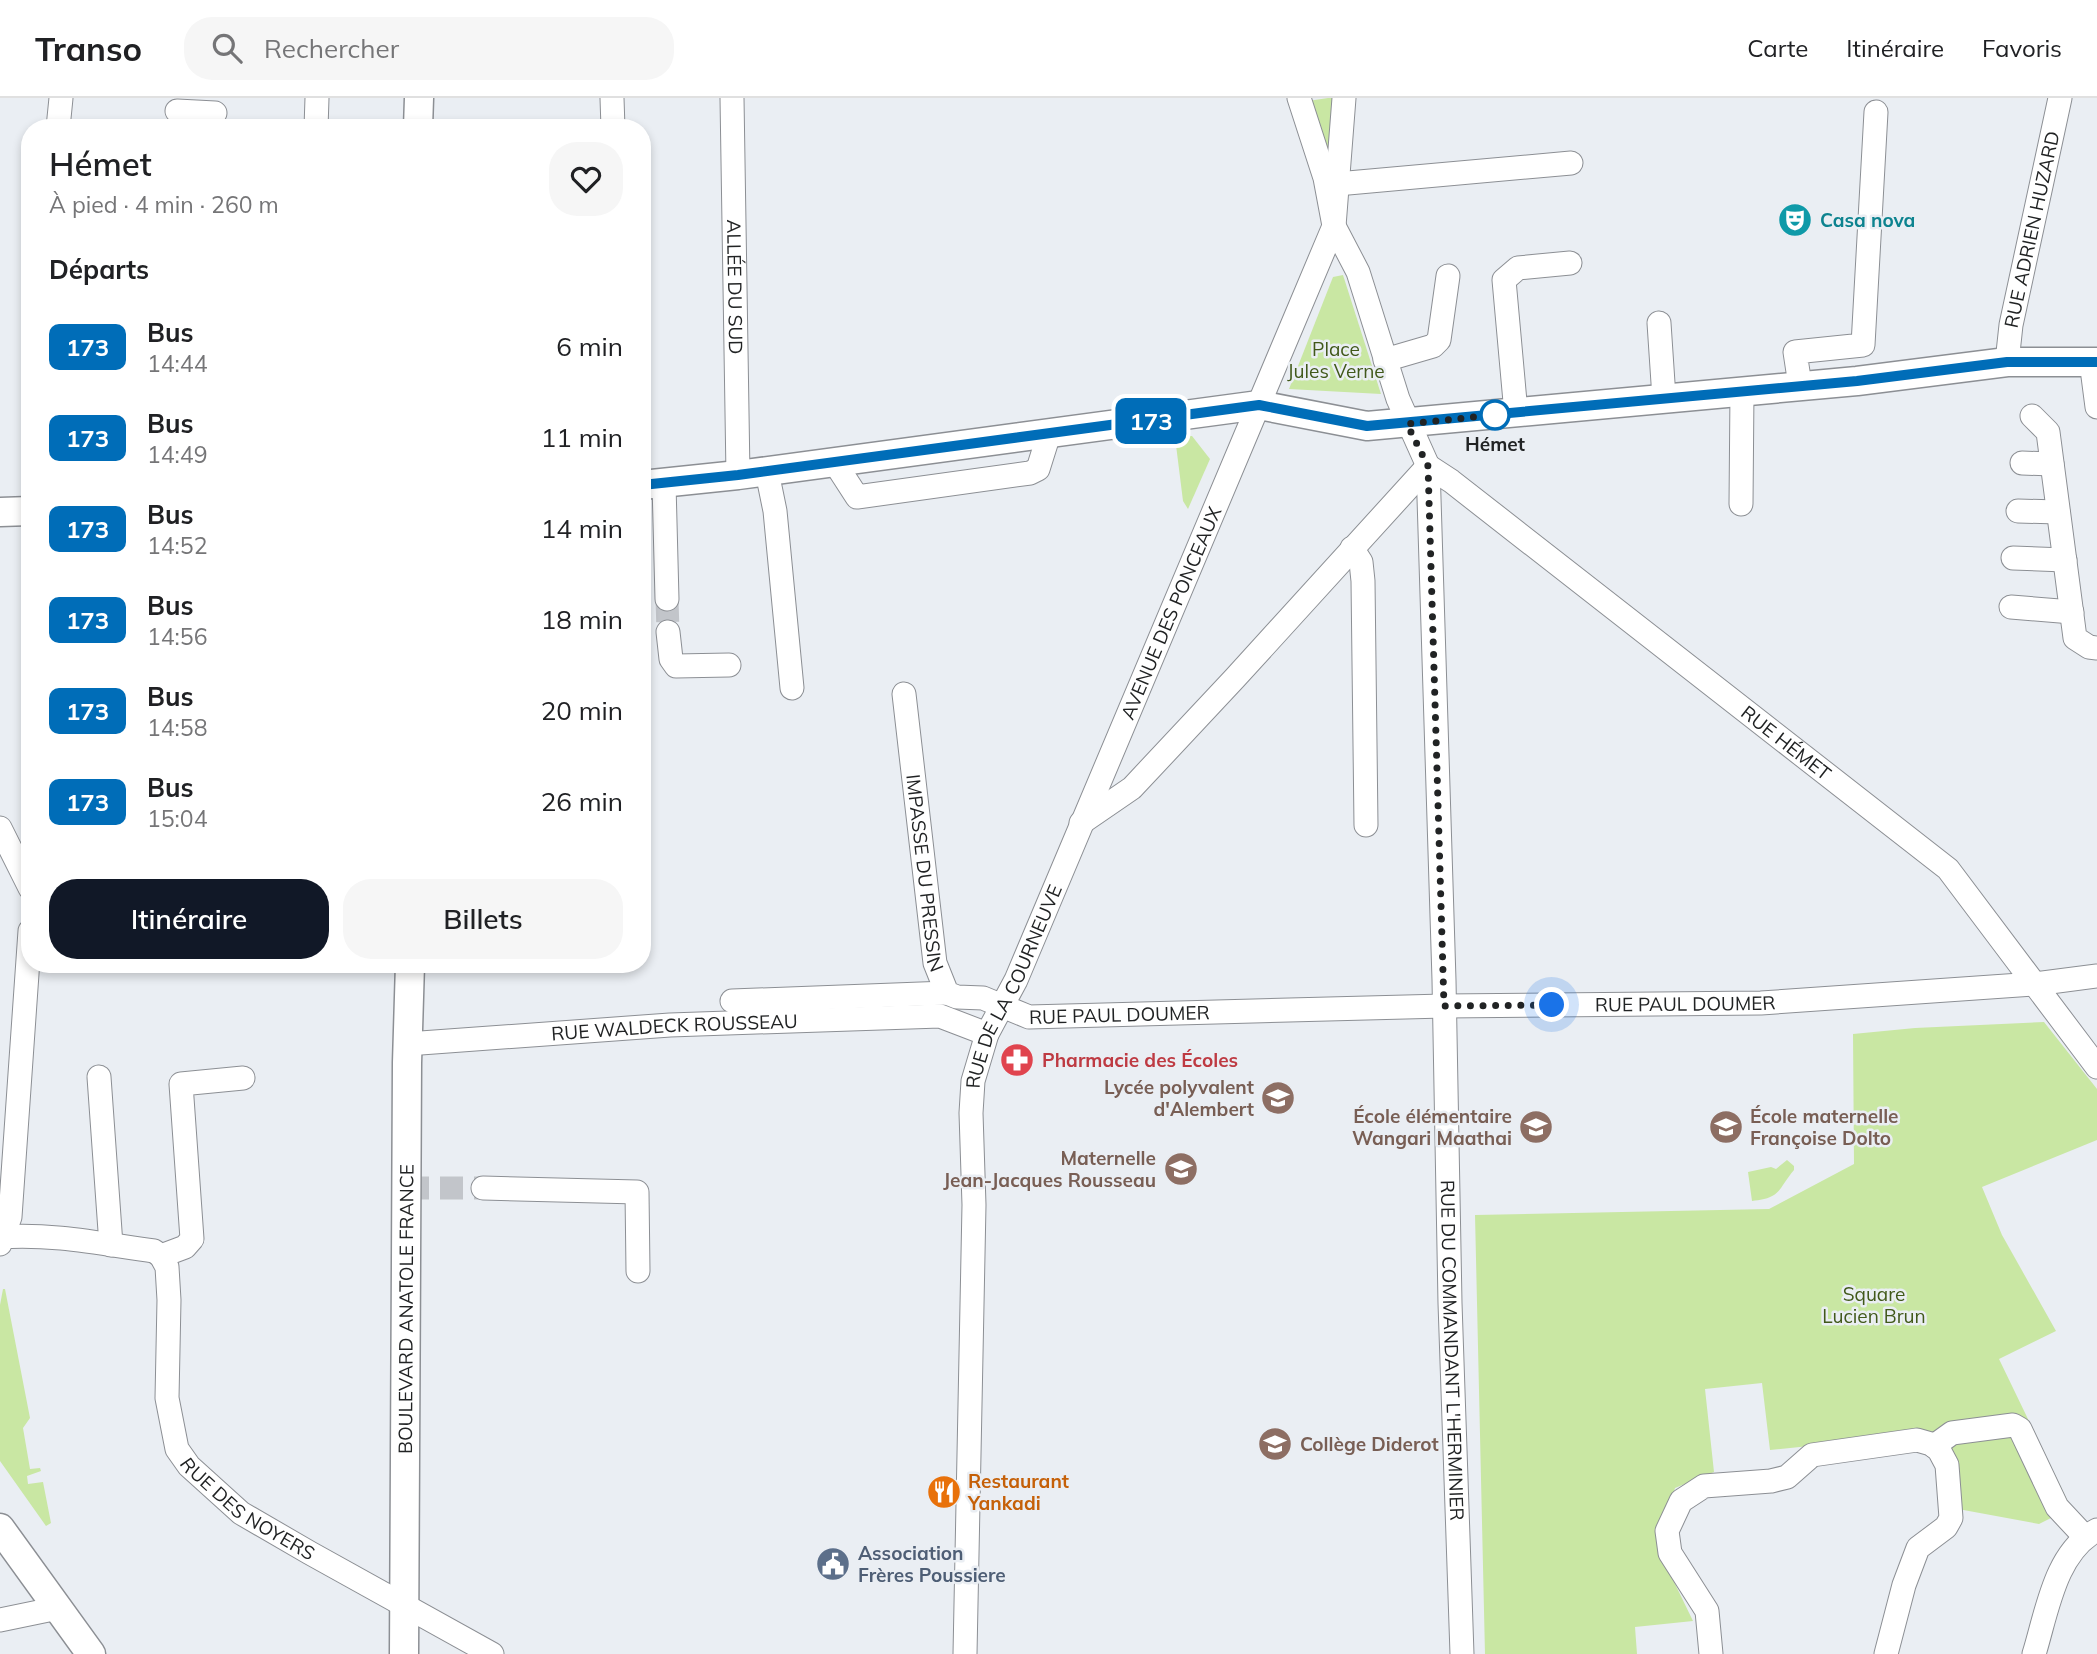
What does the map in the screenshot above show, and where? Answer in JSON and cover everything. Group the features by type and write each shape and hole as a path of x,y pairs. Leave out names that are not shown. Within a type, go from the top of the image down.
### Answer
{"main road":[{"path":"418,119 419,98"},
{"path":"653,484 767,472 1259,405 1367,426 1407,424 1857,381 2007,362 2094,362"},
{"path":"0,512 21,511"},
{"name":"BOULEVARD ANATOLE FRANCE","path":"404,1654 410,973"},
{"path":"0,1528 91,1654"}],"street":[{"path":"59,119 61,98"},
{"path":"316,119 317,98"},
{"path":"612,98 613,119"},
{"name":"ALLÉE DU SUD","path":"732,98 738,475"},
{"path":"1299,98 1325,178 1334,226"},
{"path":"1334,226 1344,98"},
{"name":"RUE ADRIEN HUZARD","path":"2007,362 2011,325 2060,98"},
{"path":"177,112 215,113"},
{"path":"1800,385 1796,352 1863,345 1876,112"},
{"path":"1337,184 1572,163"},
{"name":"RUE DU COMMANDANT L'HERMINIER","path":"1334,226 1358,272 1407,424 1428,466 1462,1654"},
{"name":"AVENUE DES PONCEAUX","path":"1082,823 1334,226"},
{"path":"1516,413 1504,280 1518,268 1570,263"},
{"path":"1385,360 1433,346 1438,340 1448,276"},
{"path":"1659,323 1664,398"},
{"path":"2094,362 2097,407"},
{"path":"1741,504 1742,391"},
{"path":"2032,416 2048,432 2075,638 2097,648"},
{"path":"2022,463 2052,464"},
{"path":"1082,823 1132,788 1428,466"},
{"name":"RUE HÉMET","path":"1428,466 1451,481 1948,869 2097,1066"},
{"path":"767,472 775,511 792,688"},
{"path":"653,484 667,599"},
{"path":"2018,511 2058,512"},
{"path":"1352,548 1361,562 1363,581 1366,825"},
{"path":"2012,558 2065,560"},
{"path":"2011,607 2072,612"},
{"path":"668,632 671,659 676,666 729,665"},
{"name":"IMPASSE DU PRESSIN","path":"904,694 936,964 947,993 957,998 993,1003"},
{"name":"RUE DE LA COURNEUVE","path":"965,1654 974,1205 971,1113 973,1081 993,1003 1016,980 1082,823"},
{"path":"0,828 21,870"},
{"path":"1,1239 10,1217 27,973"},
{"name":"RUE PAUL DOUMER","path":"993,1003 1029,1017 1444,1006 1761,1003 2035,984 2097,976"},
{"path":"732,1001 947,993"},
{"name":"RUE WALDECK ROUSSEAU","path":"407,1044 670,1025 940,1016 993,1003"},
{"name":"RUE WALDECK ROUSSEAU","path":"940,1016 986,1034"},
{"path":"99,1077 111,1245"},
{"path":"1,1239 26,1235 154,1251 161,1256 185,1247 192,1239 181,1084 243,1078"},
{"path":"483,1188 638,1192 638,1271"},
{"name":"RUE DES NOYERS","path":"161,1256 167,1267 169,1300 167,1398 177,1449 189,1466 242,1513 492,1654"},
{"path":"1934,1446 1952,1433 2013,1425 2020,1429 2057,1507 2091,1533 2069,1552 2061,1568 2034,1654"},
{"path":"1711,1654 1707,1611 1670,1553 1667,1531 1681,1501 1704,1486 1771,1481 1787,1477 1812,1455 1917,1440 1939,1450 1947,1465 1951,1518 1946,1527 1918,1548 1904,1585 1886,1654"},
{"path":"0,1620 58,1608"}],"green space":[{"path":"1340,98 1330,162 1308,101"},
{"name":"Place Jules Verne","path":"1343,275 1381,394 1289,389 1333,277"},
{"path":"1192,436 1210,459 1188,509 1183,501 1175,437"},
{"name":"Square Lucien Brun","path":"2044,1022 2097,1089 2097,1140 1982,1187 2002,1235 2056,1331 1999,1359 2071,1508 2039,1524 1958,1509 1926,1434 1770,1450 1762,1383 1705,1389 1714,1472 1675,1488 1662,1533 1661,1555 1693,1621 1635,1627 1637,1654 1485,1654 1475,1215 1769,1209 1854,1164 1853,1034 1915,1028"},
{"path":"1787,1160 1794,1166 1794,1170 1778,1192 1769,1198 1752,1201 1748,1172 1771,1167 1776,1169"},
{"path":"3,1289 30,1418 23,1428 30,1469 40,1468 41,1471 27,1476 28,1484 43,1482 51,1523 46,1526 0,1461 0,1305"}],"tunnel":[{"path":"667,599 668,632"},
{"path":"406,1188 483,1188"}],"bus line":[{"name":"173","path":"651,485 1259,405 1367,426 1407,424 1857,381 2007,362 2097,362"}],"place":[{"name":"Casa nova","path":"1795,220"},
{"name":"Hémet","path":"1495,415"},
{"name":"Pharmacie des Écoles","path":"1017,1060"},
{"name":"Lycée polyvalent d'Alembert","path":"1278,1098"},
{"name":"École élémentaire Wangari Maathai","path":"1536,1127"},
{"name":"École maternelle Françoise Dolto","path":"1726,1127"},
{"name":"Maternelle Jean-Jacques Rousseau","path":"1181,1169"},
{"name":"Collège Diderot","path":"1275,1444"},
{"name":"Restaurant Yankadi","path":"944,1492"},
{"name":"Association Frères Poussiere","path":"833,1564"}],"route":[{"path":"1495,415 1503,414 1407,424 1428,466 1444,1006 1552,1005"}]}
